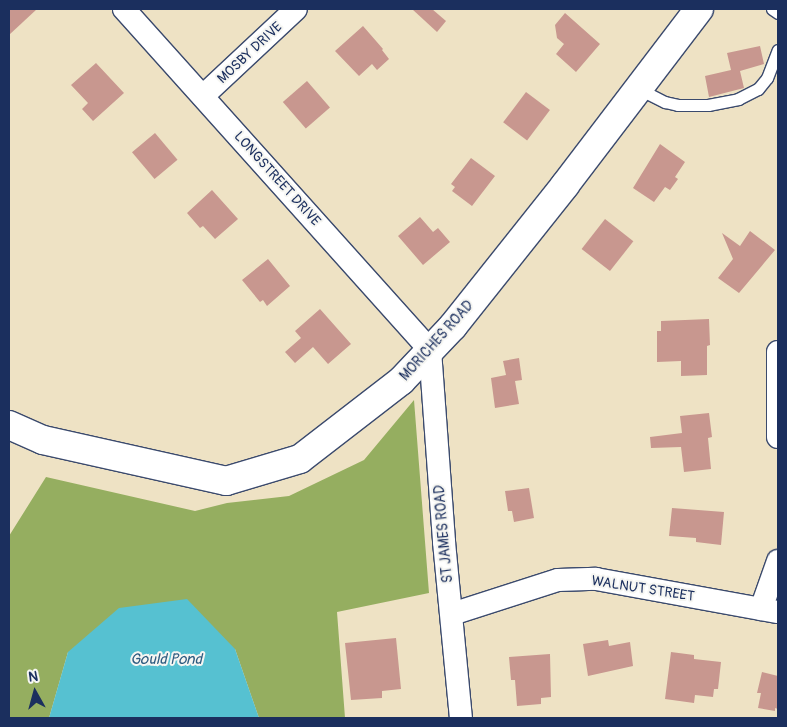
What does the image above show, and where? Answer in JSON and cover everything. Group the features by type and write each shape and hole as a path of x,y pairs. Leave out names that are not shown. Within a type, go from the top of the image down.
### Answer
{"street":[{"name":"LONGSTREET DRIVE","path":"124,9 430,350"},
{"name":"MOSBY DRIVE","path":"204,96 296,9"},
{"name":"MORICHES ROAD","path":"9,425 43,440 226,481 300,459 401,381 453,326 639,89 699,9"},
{"name":"ST JAMES ROAD","path":"430,350 461,718"},
{"path":"778,352 778,437"},
{"path":"770,611 778,561"},
{"name":"WALNUT STREET","path":"452,614 530,587 558,580 596,579 770,611"}],"lane":[{"path":"772,9 778,13"},
{"path":"639,89 665,102 686,105 708,104 738,99 758,89 767,78 778,50"}],"green space":[{"path":"414,400 429,593 337,612 345,718 259,718 235,649 68,652 49,718 9,718 9,536 46,477 195,511 227,503 289,496 364,460"}],"water":[{"name":"Gould Pond","path":"187,599 235,649 259,718 49,718 68,652 119,608"}],"building":[{"path":"9,9 37,9 9,35"},
{"path":"412,9 432,9 446,21 437,32"},
{"path":"565,13 600,44 576,72 556,54 564,44 557,38 555,25"},
{"path":"363,26 389,59 377,70 372,64 359,76 335,51"},
{"path":"760,46 764,64 740,71 744,88 709,97 705,76 731,70 727,53"},
{"path":"96,63 124,93 93,121 82,109 88,103 71,85"},
{"path":"307,81 330,107 306,128 283,102"},
{"path":"526,92 550,110 527,140 503,122"},
{"path":"155,133 177,160 155,179 132,152"},
{"path":"660,144 685,162 675,177 678,179 670,190 665,187 654,202 633,188"},
{"path":"471,158 495,176 472,206 452,191 455,187 451,184"},
{"path":"212,190 238,219 215,239 203,226 200,228 187,213"},
{"path":"420,217 433,232 438,228 450,242 423,265 398,236"},
{"path":"605,219 633,241 610,271 582,249"},
{"path":"750,231 775,250 739,293 718,278 733,259 722,233 740,246"},
{"path":"268,259 290,286 267,306 263,300 260,302 242,280"},
{"path":"320,309 351,344 328,364 313,347 295,363 285,352 301,338 295,331"},
{"path":"709,319 710,345 707,346 707,375 681,376 681,361 657,362 657,331 661,331 661,321"},
{"path":"519,358 522,380 515,381 519,404 495,408 491,378 506,375 503,361"},
{"path":"709,413 712,437 708,438 711,469 684,472 681,447 651,448 650,437 682,433 680,416"},
{"path":"529,488 534,518 514,522 512,511 508,511 505,491"},
{"path":"672,508 724,512 721,545 696,542 696,538 669,536"},
{"path":"396,638 401,689 382,691 382,698 351,700 345,643"},
{"path":"608,640 609,646 630,642 633,666 588,676 583,644"},
{"path":"671,652 694,655 694,659 721,662 718,689 714,689 713,697 695,695 694,703 665,699"},
{"path":"550,654 551,697 541,698 541,704 517,706 515,680 511,680 509,657"},
{"path":"762,672 778,676 778,709 775,708 775,711 758,708 761,693 757,693"}]}
